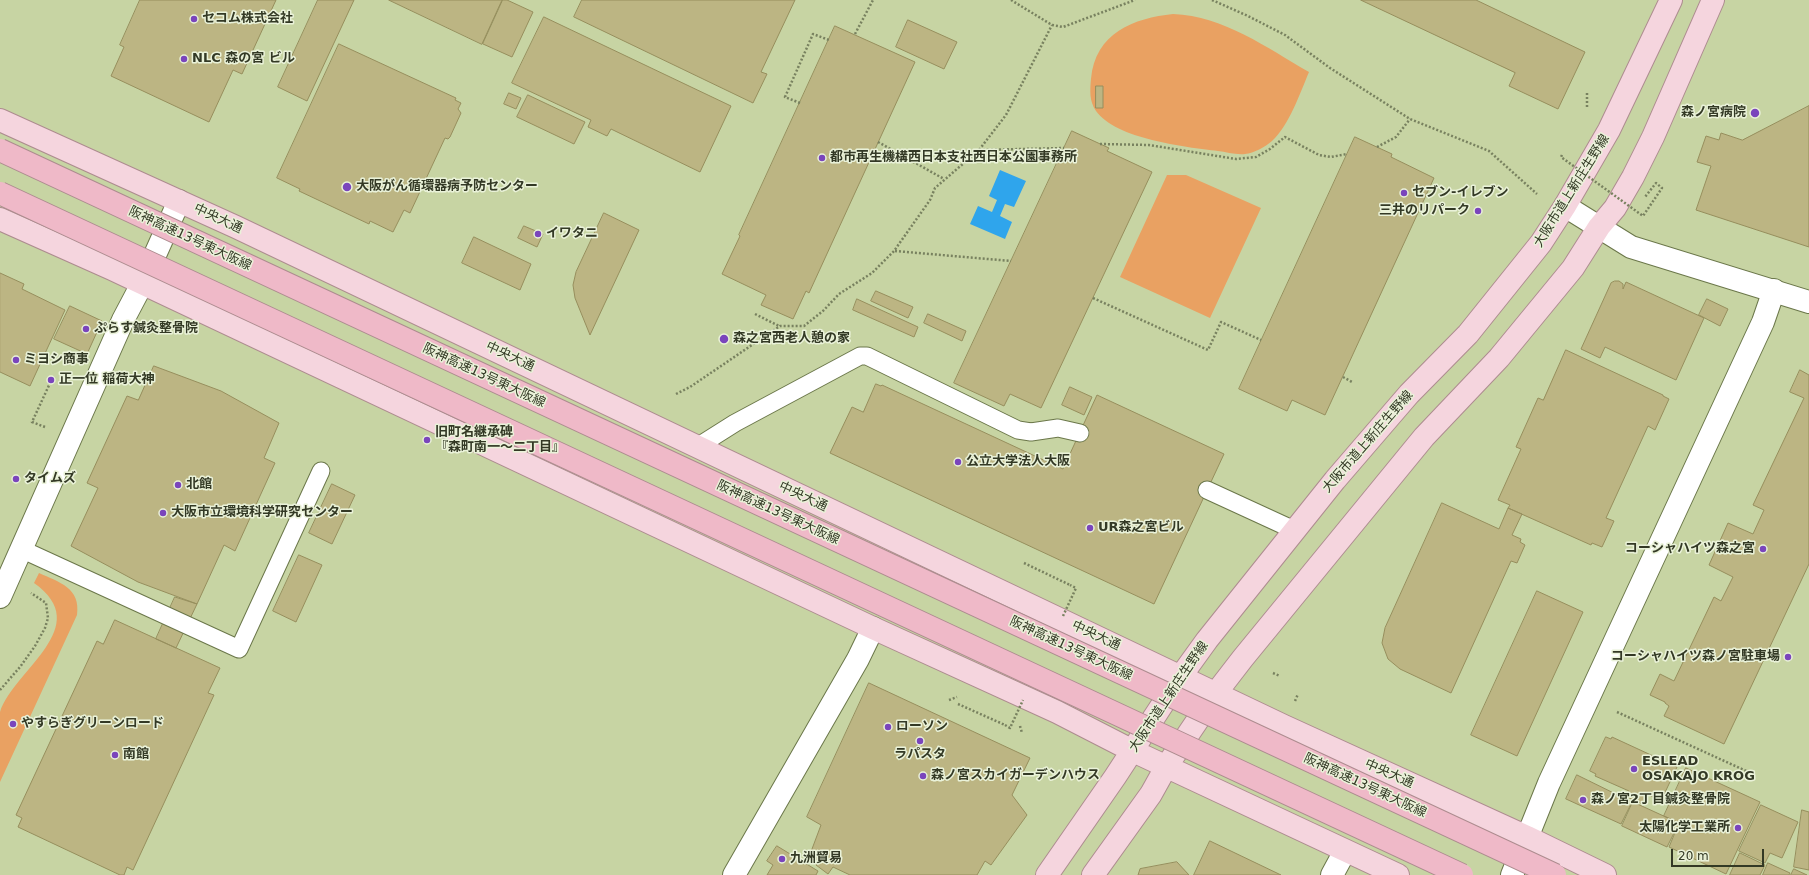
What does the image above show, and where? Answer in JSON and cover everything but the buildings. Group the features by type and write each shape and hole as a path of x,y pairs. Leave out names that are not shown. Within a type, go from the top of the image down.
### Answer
{"highway":[{"name":"阪神高速13号東大阪線","path":"0,150 1555,875"},
{"path":"0,193 1462,875"}],"main road":[{"name":"大阪市道上新庄生野線","path":"1047,875 1133,751 1181,676 1294,530 1409,394 1468,334 1541,243 1565,206 1610,130 1671,0"},
{"path":"1093,875 1151,794 1166,767 1216,693 1424,437 1499,358 1573,268 1598,227 1615,208 1653,137 1713,0"},
{"name":"中央大通","path":"0,120 180,201 1284,726 1527,837 1605,875"},
{"path":"0,219 142,284 873,628 1057,712 1166,767 1398,875"}],"street":[{"path":"0,597 123,320 142,284 180,201"},
{"path":"1565,206 1630,247 1809,302"},
{"path":"1512,875 1549,783 1763,322 1774,290"},
{"path":"734,875 858,659 873,628"},
{"path":"1332,875 1345,851"}],"lane":[{"path":"697,446 735,423 860,356 867,356 1018,430 1031,432 1058,428 1080,433"},
{"path":"21,549 239,649 321,471"},
{"path":"1207,490 1294,530"}],"path":[{"path":"855,34 873,0"},
{"path":"1012,0 1052,25 1062,27 1071,25 1135,0"},
{"path":"1212,0 1285,35 1330,68 1410,119 1489,151 1537,194"},
{"path":"754,314 780,326 804,326 823,311 839,294 872,273 894,251 930,200 935,188 979,150 1006,116 1052,25"},
{"path":"800,103 785,97 813,34 829,40"},
{"path":"1587,93 1587,109"},
{"path":"1377,147 1396,137 1410,119"},
{"path":"1100,144 1149,145 1236,159 1256,157 1285,138 1319,155 1331,157 1347,154"},
{"path":"878,142 944,179"},
{"path":"979,150 1064,148"},
{"path":"1562,155 1561,157 1643,216 1662,188 1656,184 1646,197"},
{"path":"894,251 1011,261"},
{"path":"1093,298 1208,350 1221,322 1261,340"},
{"path":"676,394 690,387 780,326"},
{"path":"1342,377 1352,382"},
{"path":"44,396 51,381"},
{"path":"1024,563 1070,585"},
{"path":"0,690 20,667 35,646 45,628 48,618 46,603 38,596 25,590"},
{"path":"1273,672 1280,676"},
{"path":"958,704 1005,726"},
{"path":"1617,712 1755,775"}],"shaded area":[{"path":"1173,14 1192,16 1227,27 1261,44 1309,72 1289,118 1284,127 1272,141 1256,151 1242,154 1170,144 1135,135 1119,128 1106,121 1096,111 1091,99 1091,79 1094,63 1100,50 1108,39 1131,24 1144,19"},
{"path":"1167,175 1186,175 1261,208 1210,318 1120,277"},
{"path":"39,573 61,583 72,592 76,598 77,615 0,782 0,712 8,696 46,648 54,632 57,616 51,599 34,583"}],"water":[{"path":"1000,170 1026,181 1014,207 1005,204 1000,216 1012,222 1005,239 970,224 978,206 992,212 997,200 989,196"}],"place":[{"name":"セコム株式会社","path":"194,19"},
{"name":"NLC 森の宮 ビル","path":"184,59"},
{"name":"森ノ宮病院","path":"1755,113"},
{"name":"都市再生機構西日本支社西日本公園事務所","path":"822,158"},
{"name":"大阪がん循環器病予防センター","path":"347,187"},
{"name":"セブン-イレブン","path":"1404,193"},
{"name":"三井のリパーク","path":"1478,211"},
{"name":"イワタニ","path":"538,234"},
{"name":"ぷらす鍼灸整骨院","path":"86,329"},
{"name":"森之宮西老人憩の家","path":"724,339"},
{"name":"ミヨシ商事","path":"16,360"},
{"name":"正一位 稲荷大神","path":"51,380"},
{"name":"旧町名継承碑 『森町南一～二丁目』","path":"427,440"},
{"name":"公立大学法人大阪","path":"958,462"},
{"name":"タイムズ","path":"16,479"},
{"name":"北館","path":"178,485"},
{"name":"大阪市立環境科学研究センター","path":"163,513"},
{"name":"UR森之宮ビル","path":"1090,528"},
{"name":"コーシャハイツ森之宮","path":"1763,549"},
{"name":"コーシャハイツ森ノ宮駐車場","path":"1788,657"},
{"name":"やすらぎグリーンロード","path":"13,724"},
{"name":"ローソン","path":"888,727"},
{"name":"ラパスタ","path":"920,741"},
{"name":"南館","path":"115,755"},
{"name":"ESLEAD OSAKAJO KROG","path":"1634,769"},
{"name":"森ノ宮スカイガーデンハウス","path":"923,776"},
{"name":"森ノ宮2丁目鍼灸整骨院","path":"1583,800"},
{"name":"太陽化学工業所","path":"1738,828"},
{"name":"九洲貿易","path":"782,859"}]}
